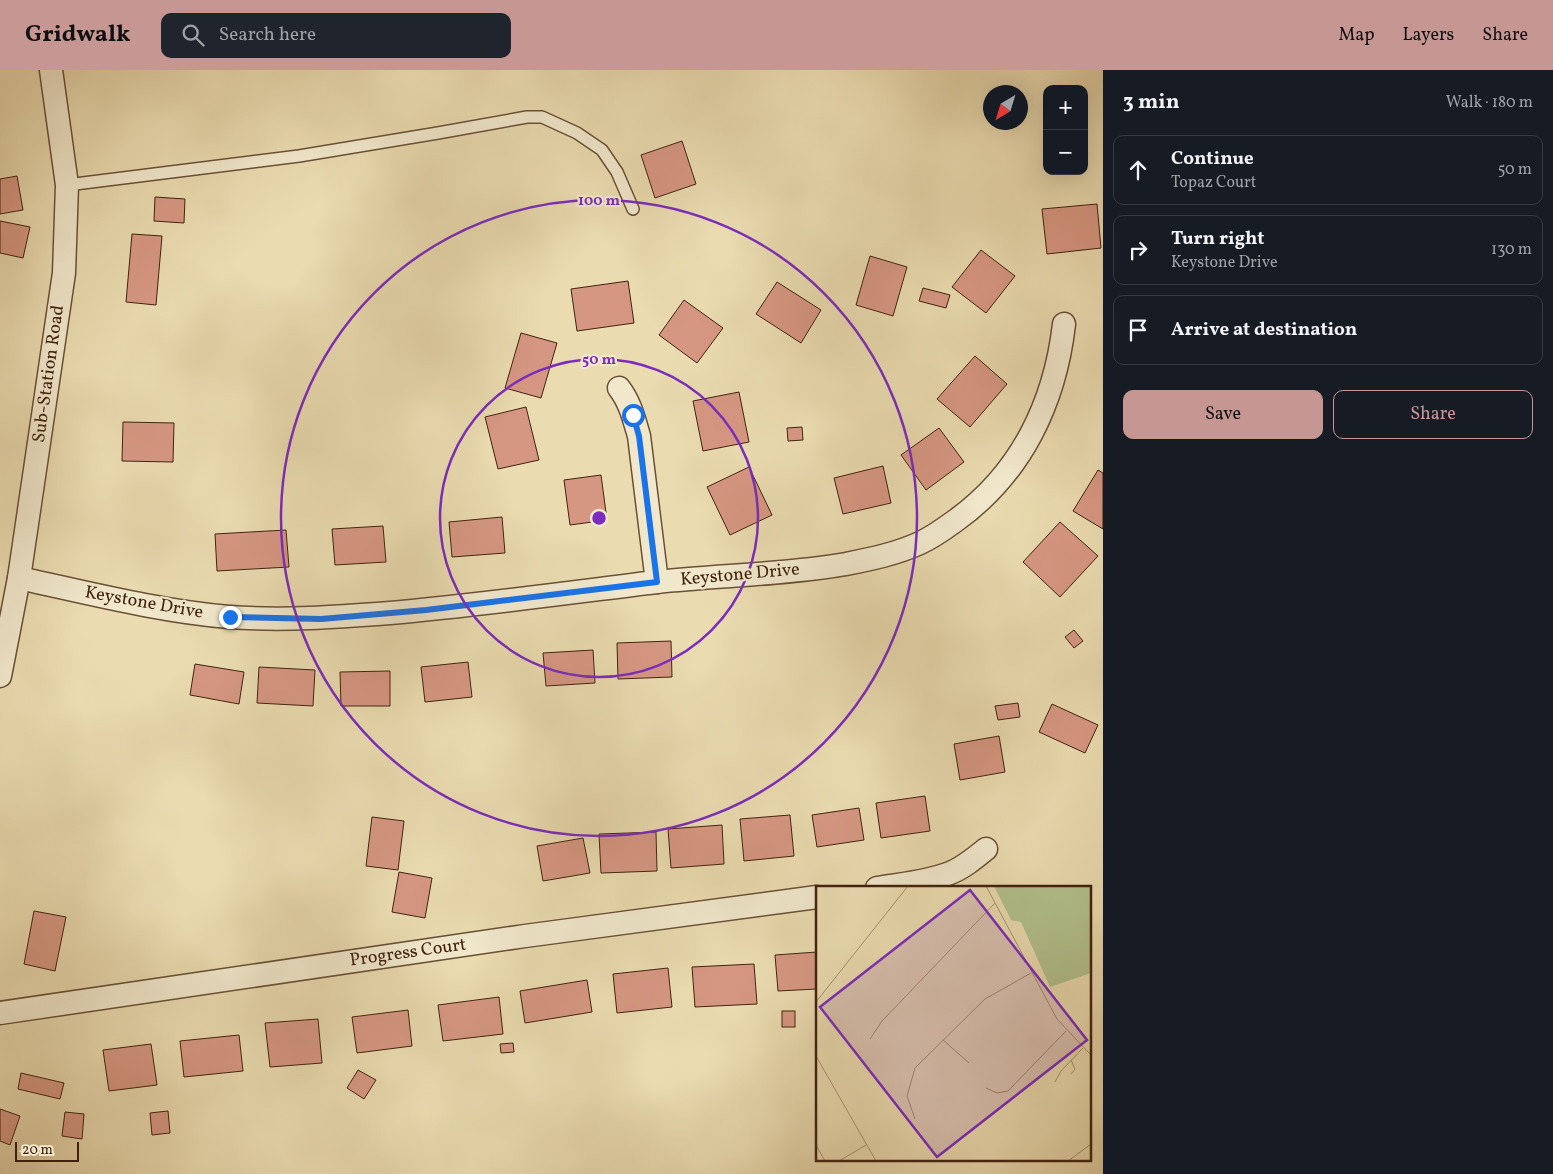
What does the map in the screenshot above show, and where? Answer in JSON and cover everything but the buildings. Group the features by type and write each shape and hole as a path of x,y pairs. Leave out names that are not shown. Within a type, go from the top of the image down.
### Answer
{"street":[{"name":"Sub-Station Road","path":"0,676 19,578 64,272 67,185 51,70"},
{"name":"Keystone Drive","path":"19,578 152,608 230,617 321,619 426,610 657,582 820,568 884,557 921,543 971,510 994,488 1019,456 1043,410 1054,379 1061,353 1064,324"},
{"path":"619,388 633,415 639,436 657,582"},
{"path":"887,886 950,873 968,864 986,849"},
{"name":"Progress Court","path":"0,1013 534,935 816,896"}],"lane":[{"path":"67,185 299,156 438,134 527,117 542,117 577,133 602,150 617,172 633,209"}],"route":[{"path":"230,617 321,619 426,610 657,582 639,436 633,415"}]}
